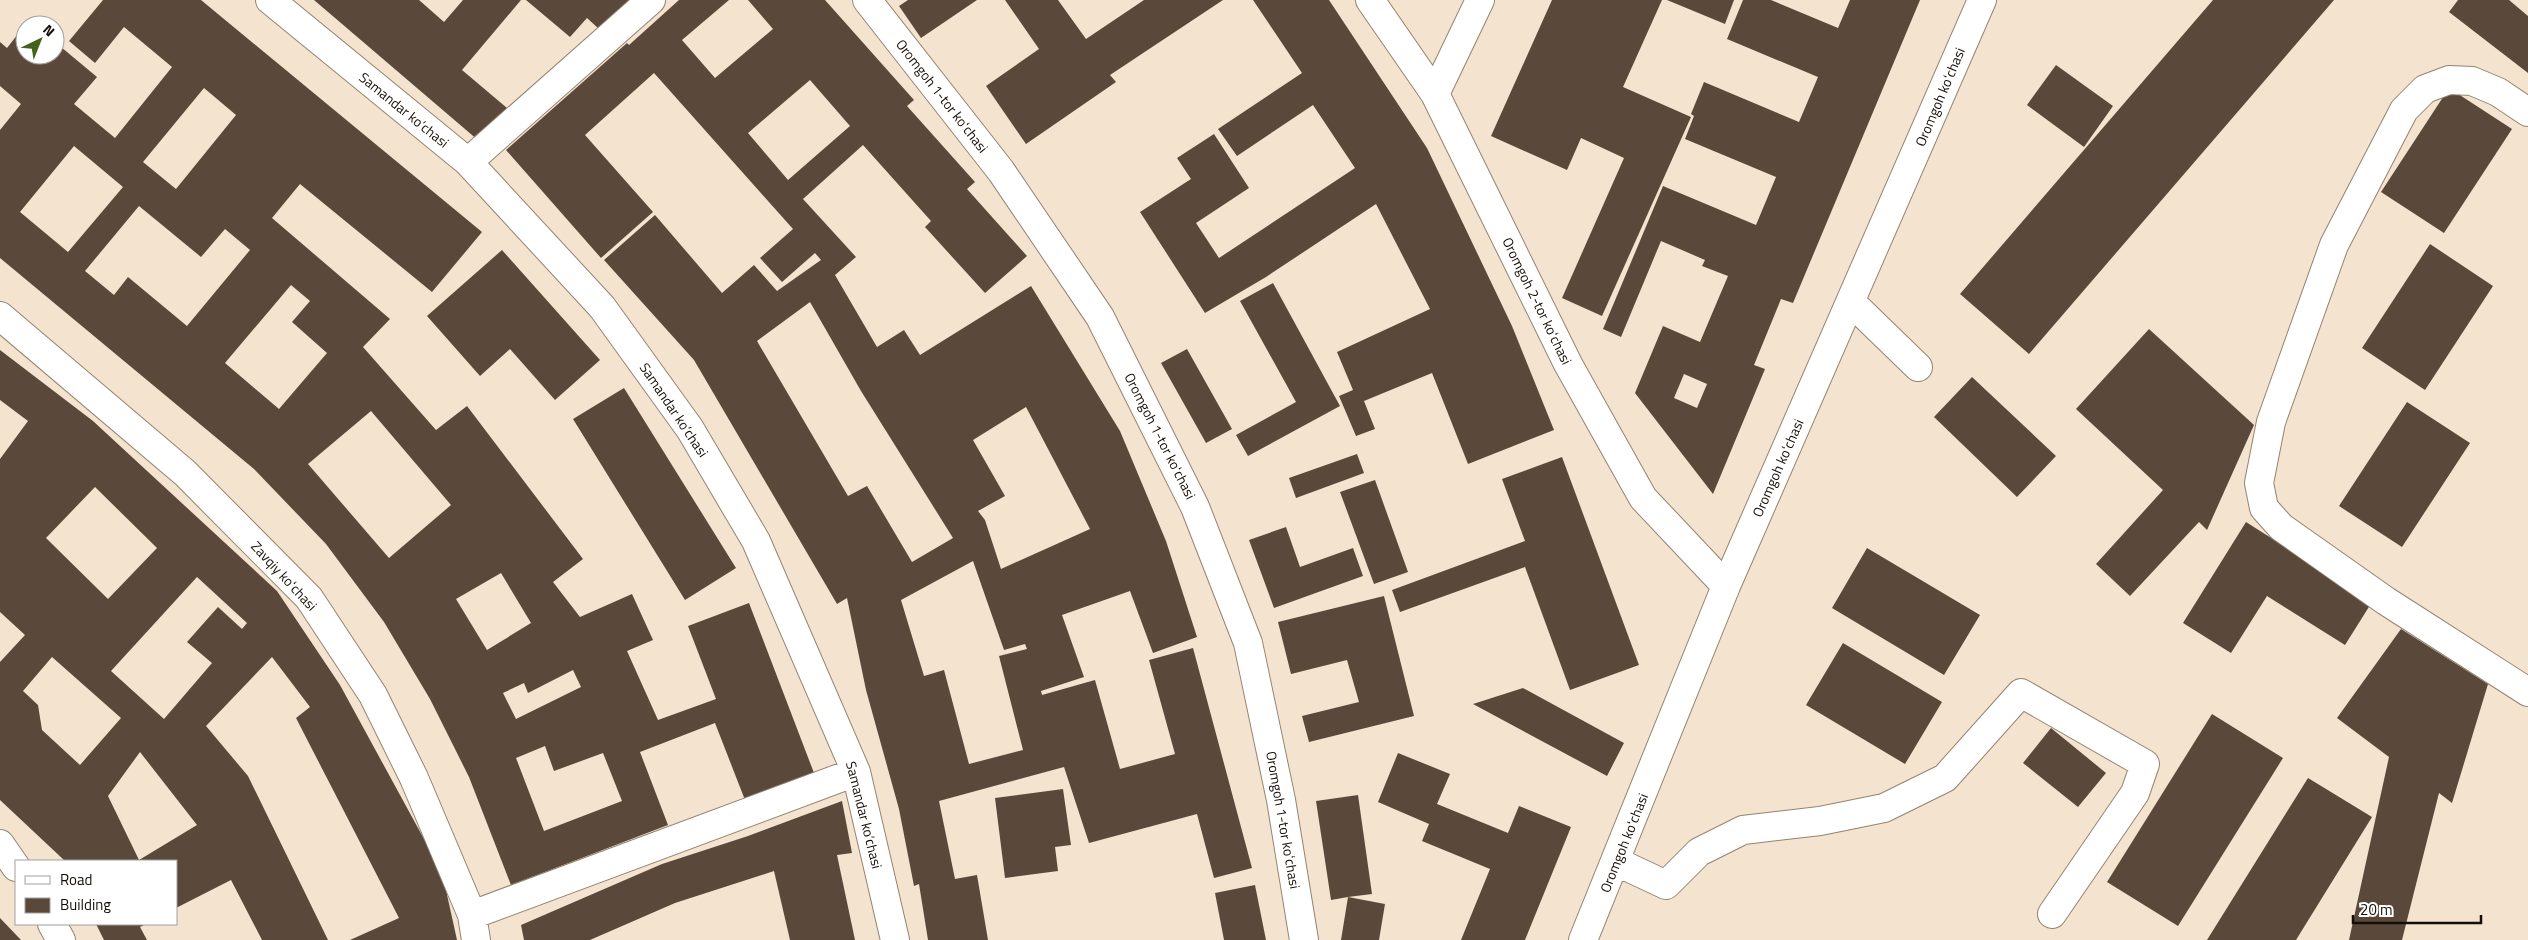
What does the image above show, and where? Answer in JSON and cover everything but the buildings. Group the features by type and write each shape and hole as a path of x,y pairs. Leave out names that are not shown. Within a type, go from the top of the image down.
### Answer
{"street":[{"name":"Samandar ko‘chasi","path":"270,0 468,162 602,307 690,429 756,542 856,772 895,940"},
{"path":"468,162 651,0"},
{"name":"Oromgoh 1-tor koʻchasi","path":"867,0 1001,171 1100,317 1195,506 1248,643 1281,800 1304,940"},
{"name":"Oromgoh 2-tor koʻchasi","path":"1370,0 1435,94 1568,364 1643,498 1726,586"},
{"path":"1435,94 1480,0"},
{"name":"Oromgoh koʻchasi","path":"1583,940 1617,862 1726,586 1982,0"},
{"path":"2528,112 2498,92 2472,81 2449,80 2425,89 2404,110 2334,245 2271,422 2259,483 2264,508 2281,527 2386,601 2528,692"},
{"path":"1850,302 1918,368"},
{"name":"Zavqiy koʻchasi","path":"0,316 185,472 309,598 373,695 414,778 474,928"},
{"path":"1617,862 1666,885 1699,852 1743,830 1820,821 1884,808 1945,778 2021,693 2144,764 2135,793 2052,914"},
{"path":"474,928 856,772"},
{"path":"0,844 15,866"},
{"path":"53,925 61,940"}]}
